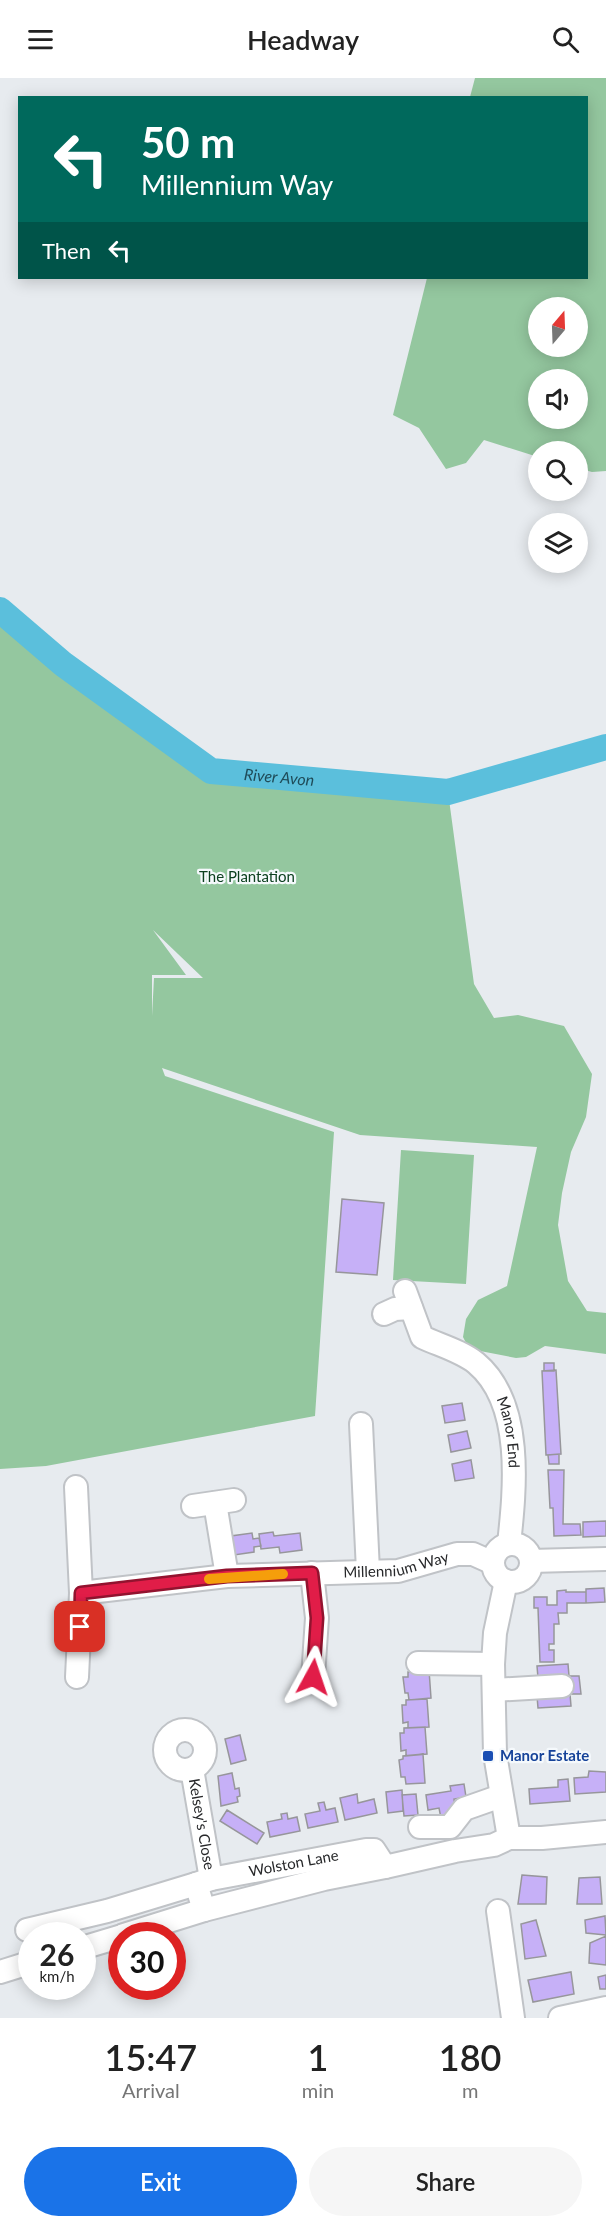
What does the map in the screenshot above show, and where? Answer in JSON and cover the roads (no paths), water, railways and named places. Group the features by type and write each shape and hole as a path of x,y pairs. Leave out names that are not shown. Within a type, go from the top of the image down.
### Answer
{"street":[{"name":"Manor End","path":"384,1314 408,1299 422,1337 476,1364 494,1385 508,1413 515,1488 509,1544"},
{"path":"361,1424 368,1571"},
{"path":"76,1487 81,1594 77,1677"},
{"path":"214,1503 227,1576"},
{"path":"499,1572 519,1580 525,1577 531,1561 528,1552 524,1548 509,1544 499,1548 494,1556 499,1572 493,1664 495,1754 509,1838"},
{"name":"Millennium Way","path":"81,1594 227,1576 398,1571 457,1554 473,1554 499,1572"},
{"path":"531,1561 606,1558"},
{"path":"312,1573 317,1618 307,1649 313,1677"},
{"path":"432,1659 493,1664"},
{"path":"494,1690 562,1686"},
{"name":"Kelsey's Close","path":"192,1769 204,1881"},
{"path":"420,1827 450,1827 464,1809 501,1796"},
{"name":"Wolston Lane","path":"166,1922 324,1879 494,1845 509,1838 542,1838 606,1832"},
{"name":"Wolston Lane","path":"61,1922 107,1911 204,1881 366,1850 374,1850 385,1868"},
{"path":"234,1875 239,1901"},
{"path":"204,1881 204,1910"},
{"path":"107,1911 113,1922"},
{"path":"498,1911 513,2018"},
{"path":"0,1971 18,1966"},
{"path":"560,2018 606,2008"}],"waterway":[{"name":"River Avon","path":"0,610 63,664 211,771 448,792 606,747"}],"place":[{"name":"Manor Estate","path":"488,1756"}],"park label":[{"name":"The Plantation","path":"247,877"}]}
